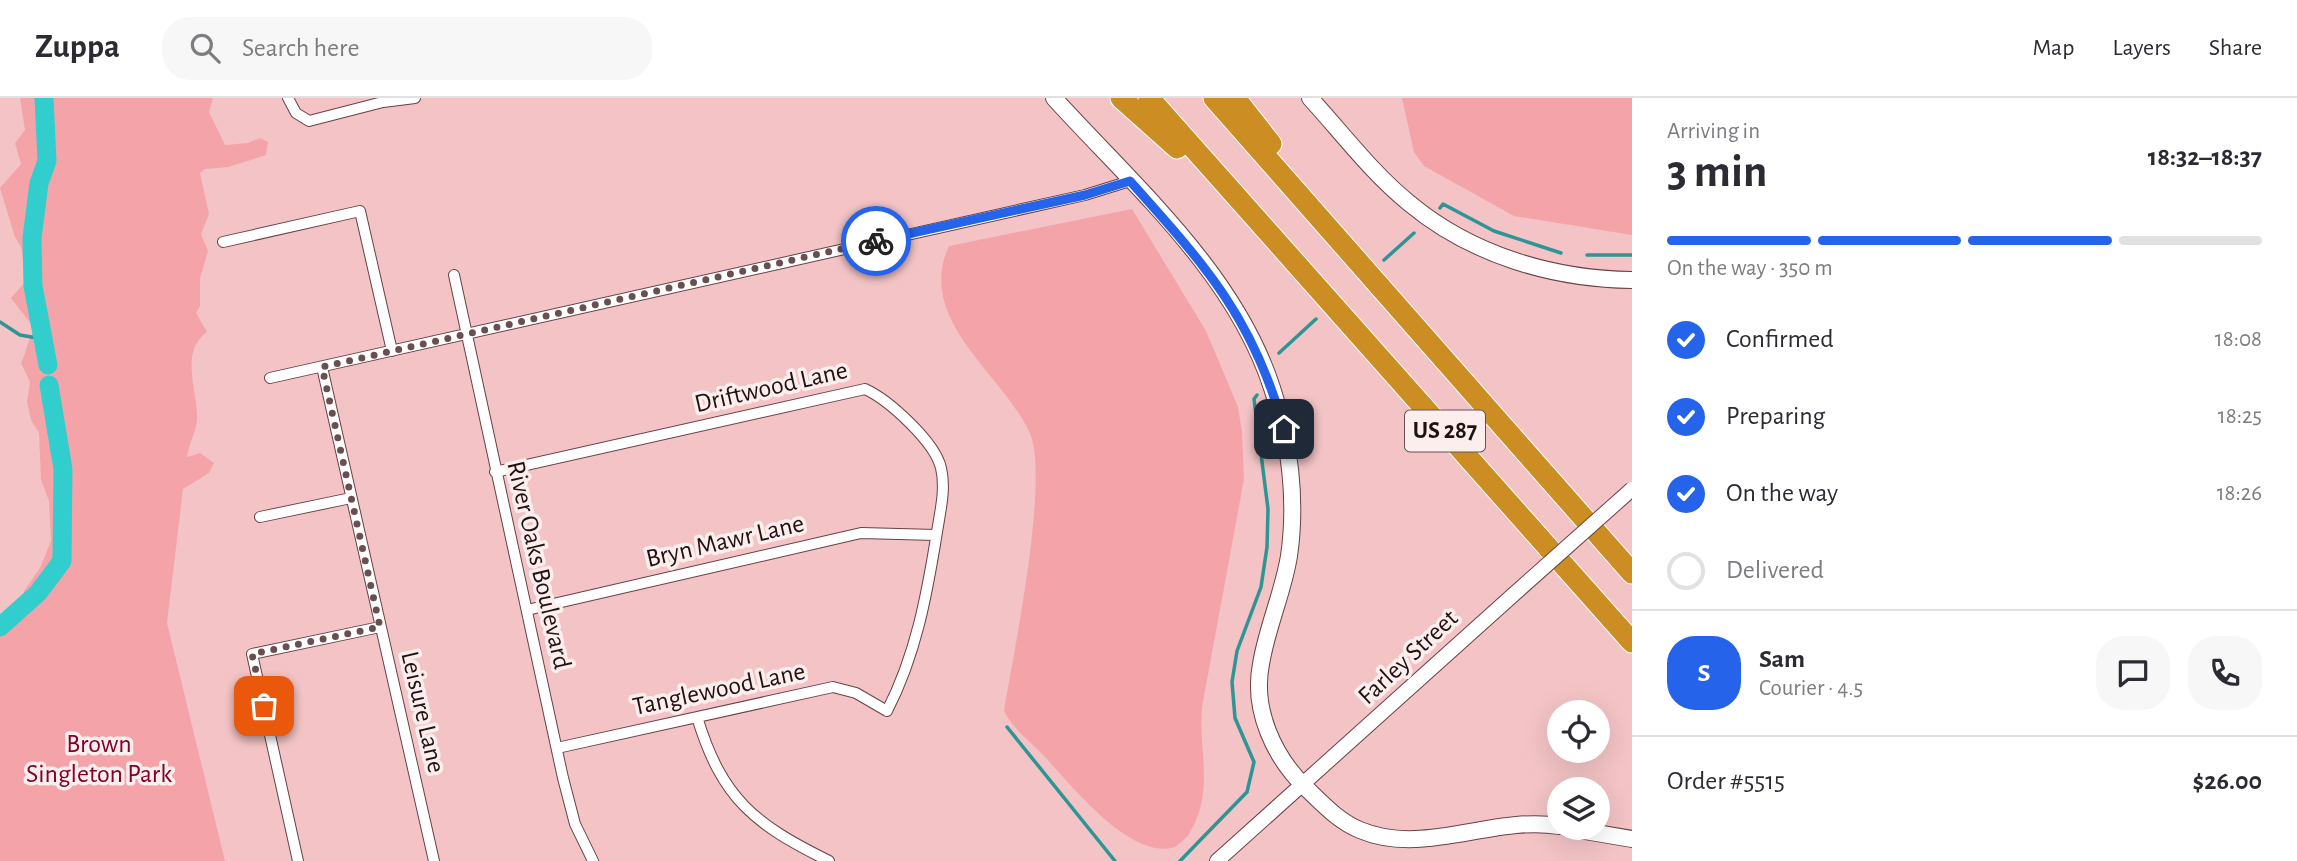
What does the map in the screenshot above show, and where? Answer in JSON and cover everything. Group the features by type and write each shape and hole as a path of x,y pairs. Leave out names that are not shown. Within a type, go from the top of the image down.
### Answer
{"highway":[{"path":"1121,98 1258,220"},
{"name":"US 287","path":"1149,98 1632,642"},
{"name":"US 287","path":"1214,98 1632,573"},
{"path":"1236,98 1318,204 1330,232"}],"main road":[{"path":"1054,98 1171,226 1221,289 1244,323 1273,389 1289,459 1289,553 1279,603 1261,663 1259,684 1262,709 1274,748 1285,767 1336,817 1379,837 1410,839 1522,825 1547,826"},
{"path":"1310,98 1409,203 1467,242 1540,269 1601,280 1632,280"},
{"path":"1610,835 1632,839"}],"street":[{"path":"288,98 296,113 309,121 379,101 415,98"},
{"path":"270,378 1085,195 1130,181"},
{"path":"223,242 360,211 392,351"},
{"name":"River Oaks Boulevard","path":"453,275 468,333 477,395 575,824 593,861"},
{"name":"Leisure Lane","path":"322,367 434,861"},
{"name":"Driftwood Lane","path":"495,472 865,388 893,406 938,459 942,492 928,589 905,676 887,711"},
{"name":"Farley Street","path":"1217,861 1304,786 1632,489"},
{"path":"260,517 351,498"},
{"name":"Bryn Mawr Lane","path":"527,610 861,533 936,535"},
{"path":"298,861 252,654 380,627"},
{"name":"Tanglewood Lane","path":"557,748 833,687 856,693 887,711"},
{"path":"697,717 716,769 750,814 777,835 829,861"}],"green space":[{"name":"Brown Singleton Park","path":"20,98 213,98 209,112 225,145 248,143 260,138 268,142 266,155 228,167 205,169 200,173 209,214 201,234 208,251 200,278 200,306 196,313 207,332 198,340 193,351 192,374 197,420 187,457 200,453 214,463 209,473 183,489 167,623 225,861 0,861 0,620 38,605 69,558 69,553 66,553 51,581 36,599 30,604 23,600 24,591 40,568 51,541 49,501 41,480 39,433 31,420 27,402 30,382 21,363 35,329 11,298 26,281 21,247 15,237 0,188 21,164 15,143 25,130"},
{"path":"1402,98 1632,98 1632,235 1514,216 1424,166 1414,152"},
{"path":"1132,209 1206,331 1238,407 1244,479 1202,707 1202,801 1198,816 1185,838 1175,847 1158,848 1140,843 1103,818 1018,731 1004,711 1028,567 1036,486 1035,454 1029,431 1016,409 966,344 952,321 943,298 942,273 949,246"}],"waterway":[{"path":"44,98 47,161 39,183 32,238 33,286 48,365"},
{"path":"1440,208 1443,204 1494,231 1561,253"},
{"path":"1384,260 1414,233"},
{"path":"1587,255 1632,255"},
{"path":"1279,353 1316,319"},
{"path":"0,322 20,335 43,339"},
{"path":"0,627 38,593 62,561 63,469 49,385"},
{"path":"1180,861 1247,792 1254,762 1235,718 1232,682 1237,651 1261,587 1267,547 1268,509 1254,399 1257,395"},
{"path":"1007,727 1115,861"}],"way so far":[{"path":"264,706 252,654 380,627 322,367 876,241"}],"route":[{"path":"876,241 1085,195 1130,181 1171,226 1244,323 1264,364 1284,429"}]}
